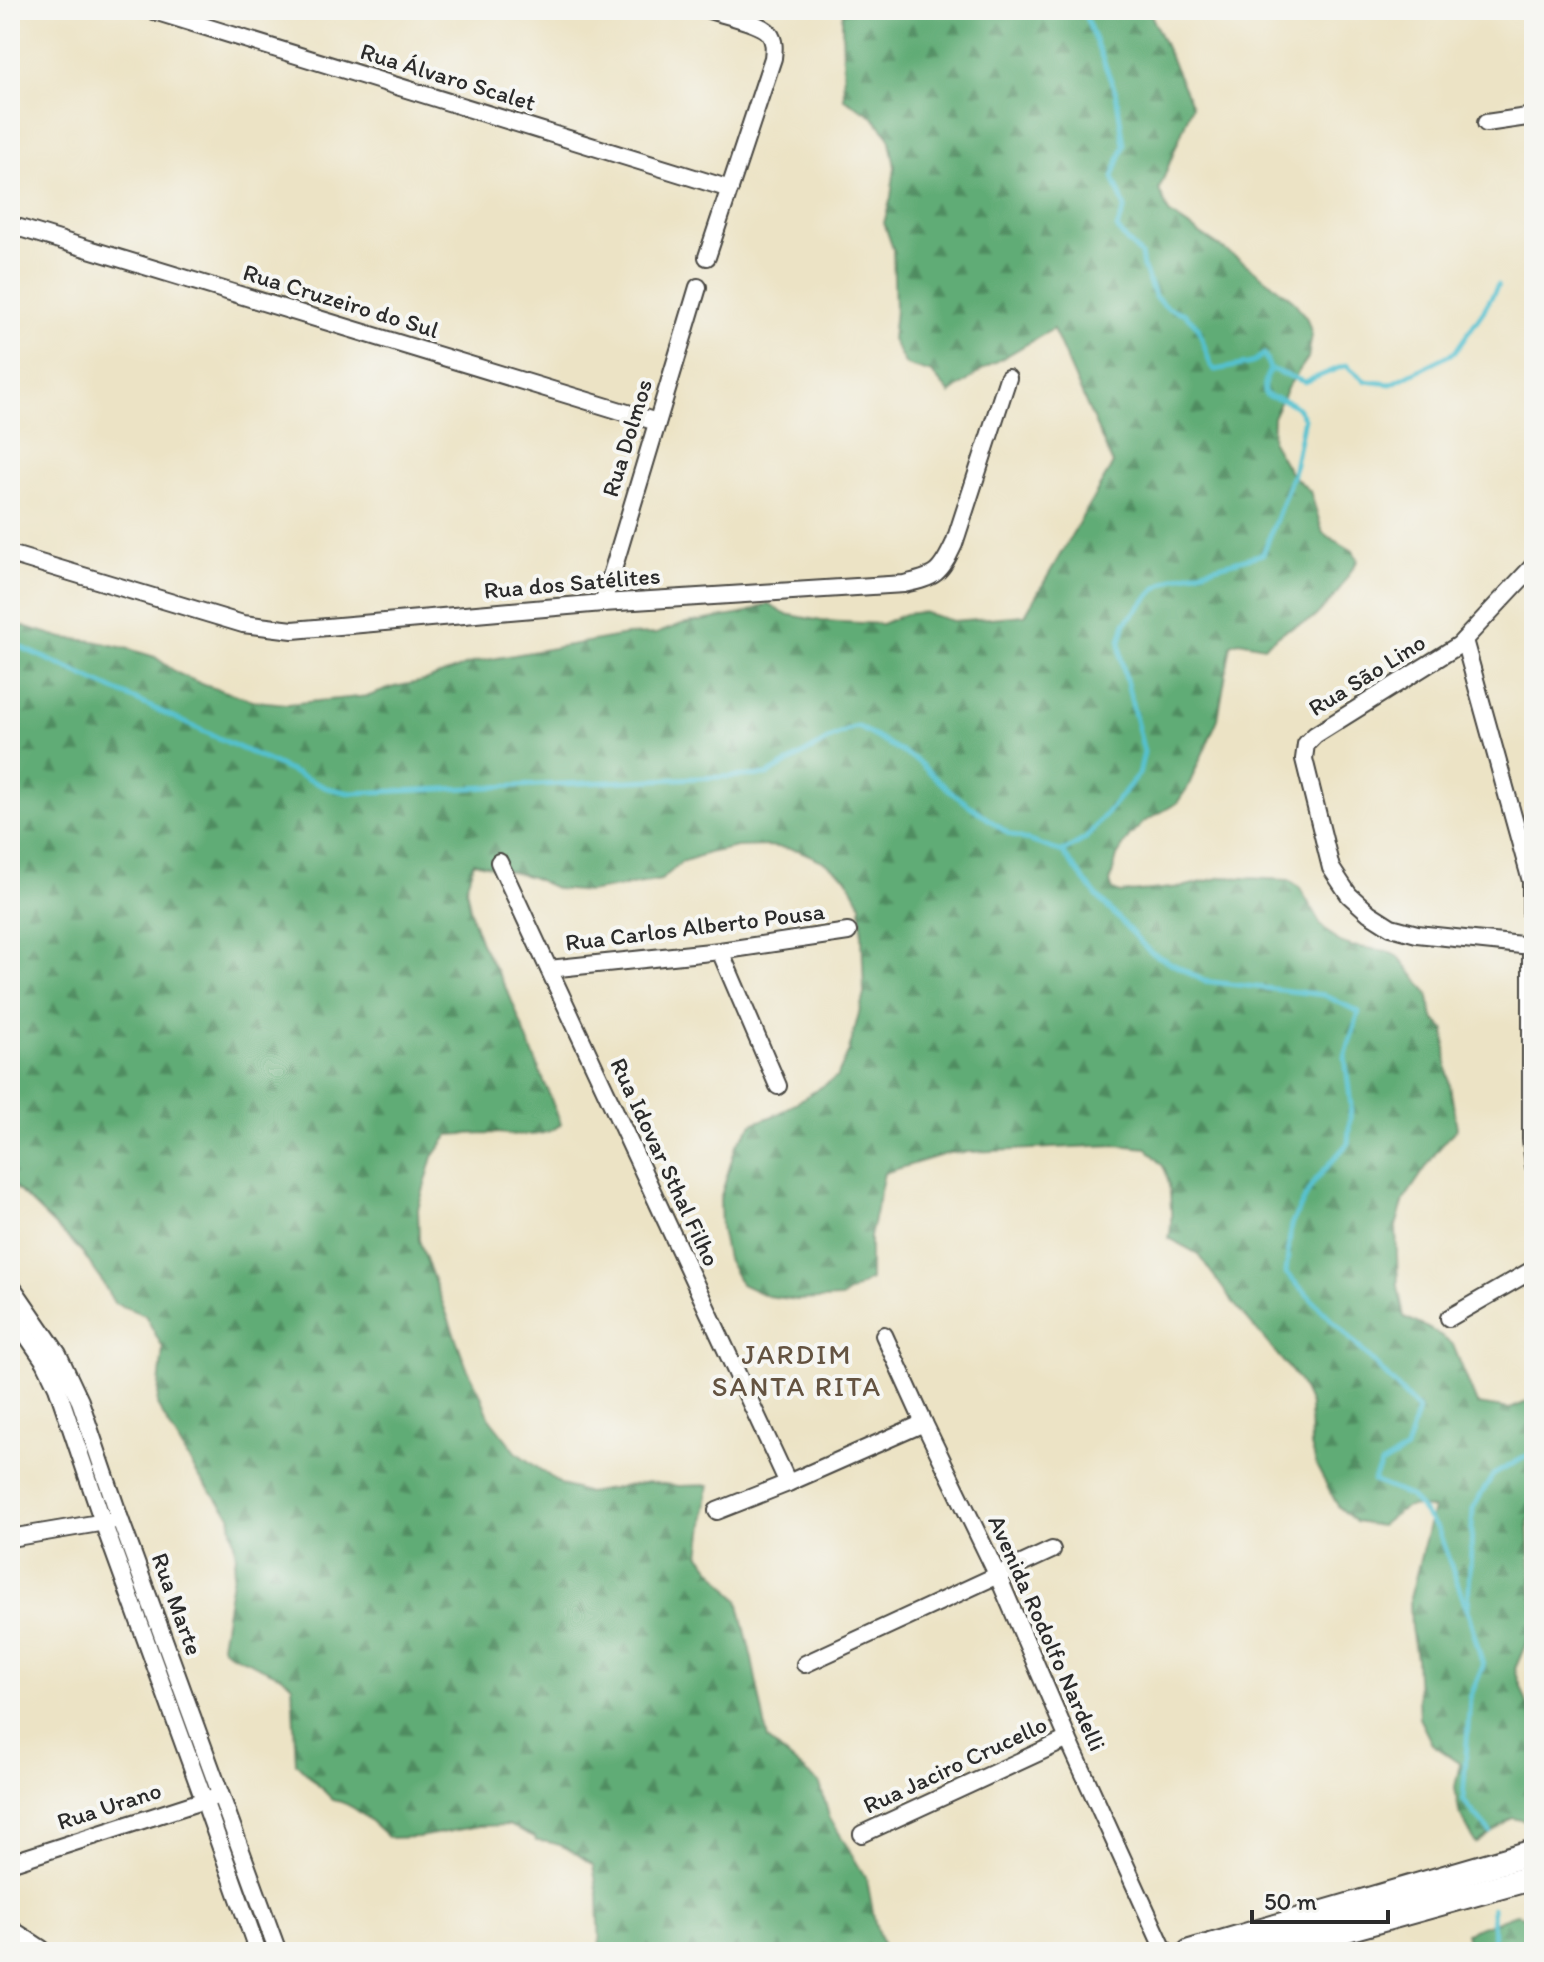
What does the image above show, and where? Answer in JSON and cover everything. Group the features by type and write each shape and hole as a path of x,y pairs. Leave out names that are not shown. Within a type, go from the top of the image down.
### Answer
{"main road":[{"path":"1190,1952 1534,1852"},
{"path":"1264,1952 1534,1877"},
{"path":"10,1933 39,1952"}],"street":[{"name":"Rua Álvaro Scalet","path":"151,10 730,189"},
{"path":"209,29 214,10"},
{"path":"707,257 773,58 774,42 767,31 755,25 709,10"},
{"path":"1486,123 1534,116"},
{"name":"Rua Cruzeiro do Sul","path":"10,225 657,422"},
{"name":"Rua Dolmos","path":"603,603 698,287"},
{"name":"Rua dos Satélites","path":"10,554 243,624 293,630 603,603 904,584 929,578 944,566 1008,378"},
{"name":"Rua São Lino","path":"1531,946 1417,934 1391,927 1369,913 1349,895 1331,868 1304,759 1306,744 1315,735 1459,645 1534,565"},
{"path":"1464,640 1531,881 1531,1139 1534,1167"},
{"name":"Rua Idovar Sthal Filho","path":"499,862 788,1483"},
{"name":"Rua Carlos Alberto Pousa","path":"549,969 720,951 848,932"},
{"path":"720,951 778,1086"},
{"path":"1449,1318 1534,1269"},
{"name":"Rua Marte","path":"10,1284 58,1354 71,1381 278,1952"},
{"name":"Rua Marte","path":"10,1311 45,1362 57,1387 258,1952"},
{"name":"Avenida Rodolfo Nardelli","path":"884,1335 997,1574 1165,1952"},
{"path":"717,1511 924,1423"},
{"path":"10,1538 120,1519"},
{"path":"805,1664 1052,1550"},
{"name":"Rua Jaciro Crucello","path":"862,1834 1068,1739"},
{"name":"Rua Urano","path":"10,1863 222,1795"}],"green space":[{"path":"843,10 1149,10 1192,106 1159,190 1169,213 1293,300 1307,319 1312,335 1308,358 1287,388 1273,417 1272,442 1290,473 1310,491 1323,533 1353,551 1358,560 1336,595 1313,619 1286,630 1264,646 1239,641 1231,644 1218,719 1188,787 1177,803 1144,822 1129,837 1117,856 1110,882 1113,890 1120,893 1182,887 1223,877 1289,880 1300,888 1321,925 1337,941 1387,951 1399,957 1428,993 1433,1018 1445,1030 1447,1068 1457,1128 1437,1151 1404,1200 1396,1226 1398,1286 1404,1317 1430,1329 1453,1345 1477,1404 1510,1409 1534,1399 1534,1518 1528,1520 1534,1631 1515,1669 1534,1723 1534,1823 1512,1818 1476,1844 1459,1812 1455,1787 1460,1763 1432,1744 1419,1718 1410,1598 1433,1509 1416,1506 1404,1508 1380,1526 1356,1522 1338,1506 1317,1467 1311,1446 1310,1405 1298,1379 1235,1305 1198,1254 1169,1238 1171,1202 1168,1182 1162,1165 1147,1148 1116,1145 949,1153 884,1173 870,1237 870,1280 841,1298 797,1300 767,1296 741,1284 727,1259 721,1229 720,1199 736,1146 752,1124 778,1114 837,1077 849,1051 864,994 861,904 847,878 825,862 798,850 768,846 737,847 708,853 682,862 661,880 588,892 557,889 531,877 474,862 466,888 472,918 481,943 509,994 561,1124 538,1134 449,1135 433,1157 418,1209 419,1240 467,1368 490,1419 517,1453 562,1485 588,1493 648,1482 679,1486 709,1485 700,1555 738,1600 768,1740 820,1784 829,1816 867,1880 875,1923 885,1952 600,1952 598,1895 593,1865 573,1852 560,1845 536,1841 535,1837 509,1825 389,1838 356,1810 333,1800 296,1763 292,1685 281,1676 227,1652 221,1645 236,1556 230,1515 199,1477 157,1405 163,1348 145,1315 114,1303 82,1252 10,1182 10,622 63,638 129,649 155,657 177,673 204,685 256,701 287,704 369,696 424,681 475,662 626,635 656,634 682,624 742,614 768,604 785,614 822,621 882,624 905,614 922,612 953,621 1025,615 1113,464 1053,329 982,370 950,394 932,373 906,365 892,340 895,309 893,249 884,223 895,167 889,136 871,115 844,99"},
{"path":"1516,1914 1529,1917 1534,1927 1534,1952 1470,1952 1465,1933"}],"waterway":[{"path":"1062,852 1085,839 1139,774 1144,752 1121,659 1120,641 1125,623 1157,588 1174,578 1263,554 1293,474 1304,418 1289,402 1265,394 1265,381 1270,369 1264,354 1252,363 1215,370 1211,366 1198,327 1185,314 1168,308 1155,297 1141,255 1117,228 1125,208 1113,177 1124,145 1116,93 1083,10"},
{"path":"1270,369 1305,382 1346,365 1365,381 1391,384 1455,352 1498,285"},
{"path":"10,642 327,788 350,793 767,775 857,726 916,760 951,792 1009,834 1062,852 1097,896 1150,952 1204,981 1324,995 1359,1012 1345,1057 1351,1106 1348,1143 1313,1183 1291,1225 1286,1273 1418,1410 1406,1450 1381,1465 1373,1481 1410,1496 1438,1530 1468,1612 1483,1666 1470,1698 1463,1800 1490,1832"},
{"path":"1468,1609 1473,1508 1493,1475 1534,1452"},
{"path":"1492,1908 1493,1952"}],"district":[{"name":"JARDIM SANTA RITA","path":"797,1370"}]}
